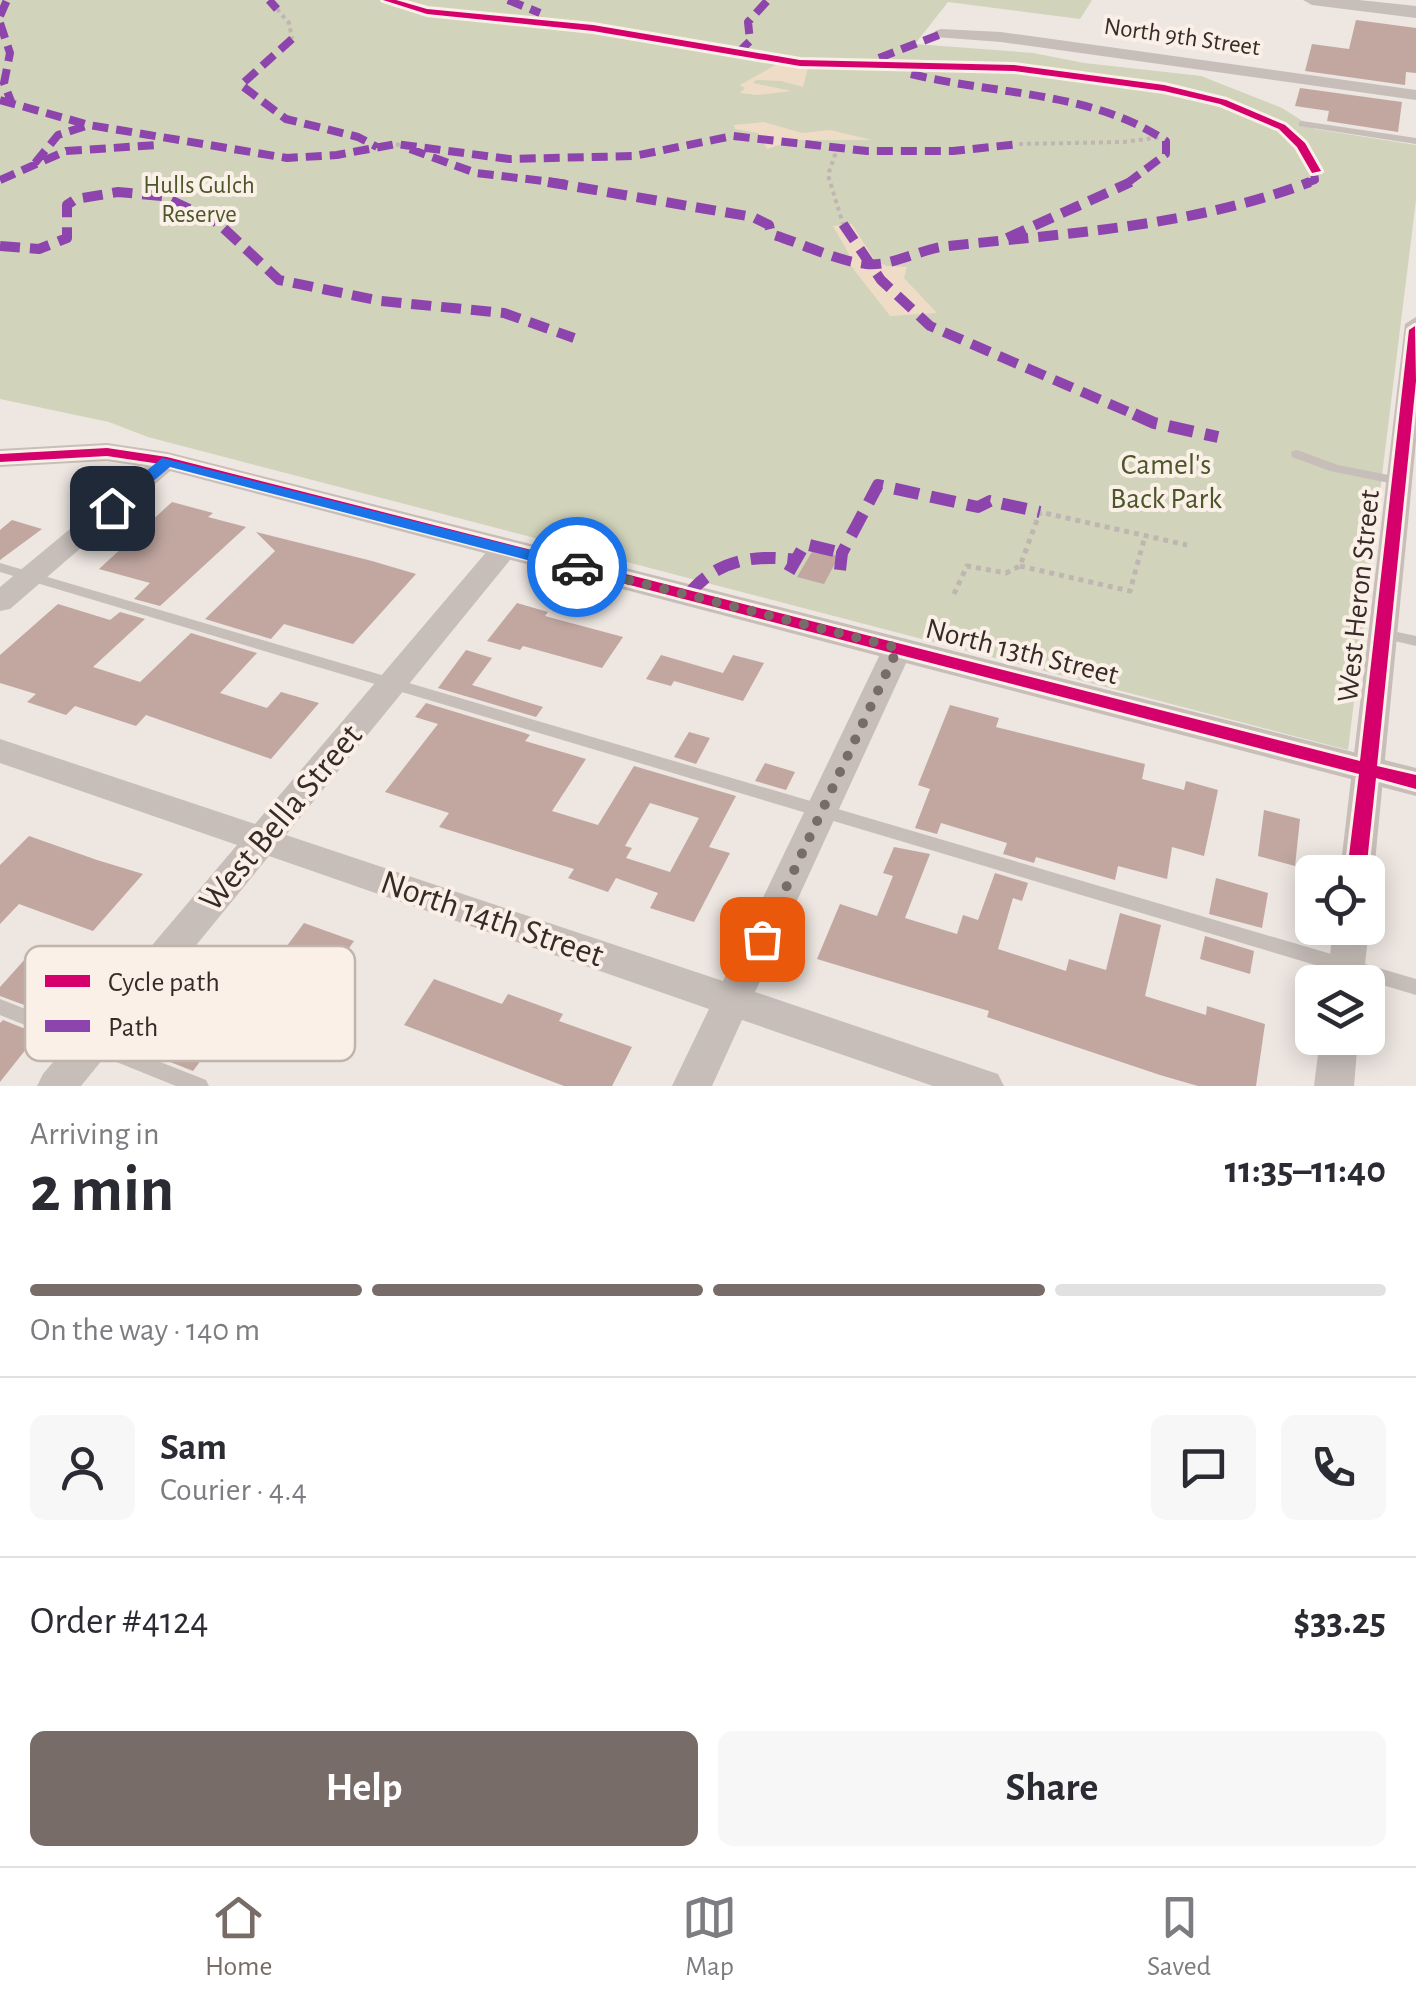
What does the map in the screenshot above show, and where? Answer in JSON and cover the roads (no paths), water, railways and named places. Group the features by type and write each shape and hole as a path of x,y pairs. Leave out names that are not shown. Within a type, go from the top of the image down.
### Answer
{"street":[{"path":"1312,0 1416,10"},
{"path":"1372,0 1416,10"},
{"name":"North 9th Street","path":"941,34 1002,38 1416,95"},
{"name":"West Heron Street","path":"1359,855 1383,634 1406,514 1399,481 1411,419 1416,328"},
{"name":"North 13th Street","path":"15,457 107,452 167,461 1416,782"},
{"path":"0,602 167,461"},
{"name":"West Bella Street","path":"174,946 504,549"},
{"path":"692,1086 898,648"},
{"name":"North 14th Street","path":"0,751 984,1086"},
{"path":"1334,1086 1337,1055"},
{"name":"West Bella Street","path":"58,1086 78,1061"}],"lane":[{"path":"1302,124 1416,141"},
{"path":"1297,454 1335,468 1399,481"},
{"path":"0,566 1317,965"},
{"path":"1383,634 1416,642"},
{"path":"1385,981 1416,987"},
{"path":"0,1007 25,1017"},
{"path":"137,1061 199,1086"}],"park label":[{"name":"Hulls Gulch Reserve","path":"199,200"},
{"name":"Camel's Back Park","path":"1166,482"}]}
